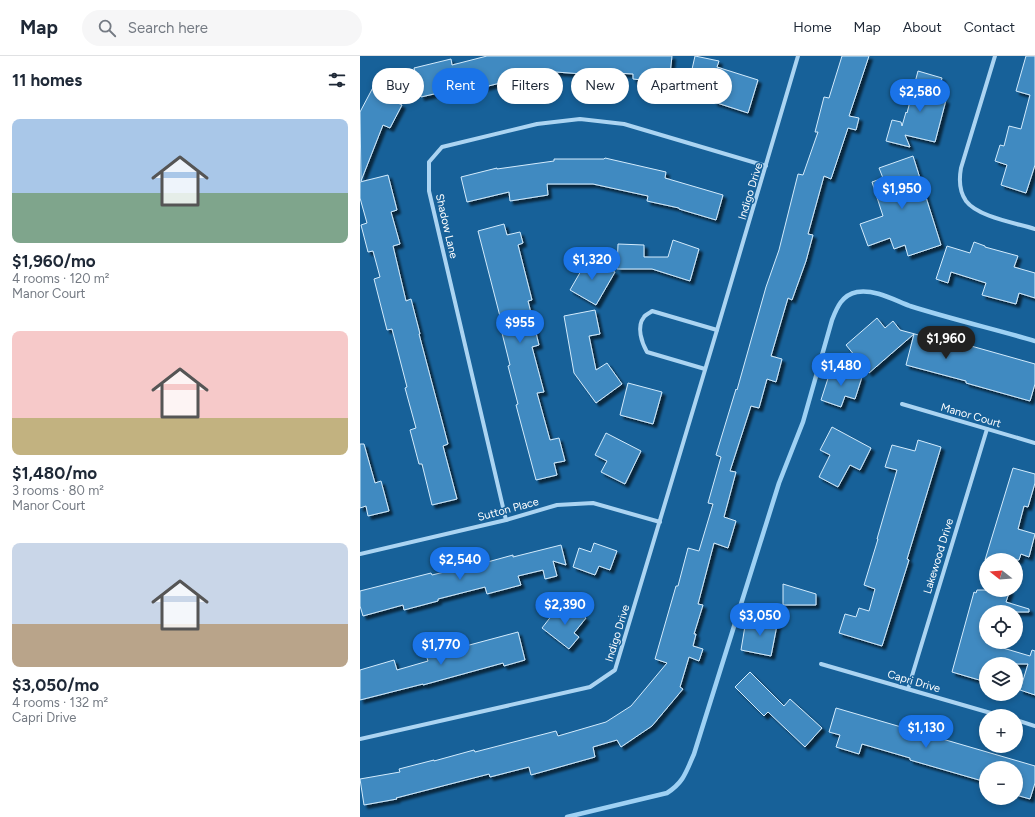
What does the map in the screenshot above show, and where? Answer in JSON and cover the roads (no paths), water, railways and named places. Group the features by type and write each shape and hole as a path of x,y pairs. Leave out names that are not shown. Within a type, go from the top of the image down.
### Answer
{"street":[{"name":"Indigo Drive","path":"360,739 590,687 615,670 706,369 798,56"},
{"path":"995,56 961,168 959,179 961,191 966,201 978,210 990,216 1035,229"},
{"name":"Shadow Lane","path":"506,520 429,191 429,162 442,146 537,124 580,119 624,124 766,166"},
{"path":"706,369 647,352 642,342 640,326 644,317 652,311 717,330"},
{"name":"Manor Court","path":"902,404 1035,443"},
{"name":"Lakewood Drive","path":"908,689 986,428"},
{"name":"Sutton Place","path":"360,554 506,520 557,505 593,503 660,522"},
{"name":"Capri Drive","path":"821,664 979,710"},
{"path":"1023,722 1035,726"}],"waterway":[{"path":"567,817 667,793 673,789 684,776 694,754 779,483 803,422 832,320 841,302 847,296 857,292 871,292 925,311 1035,341"}]}
